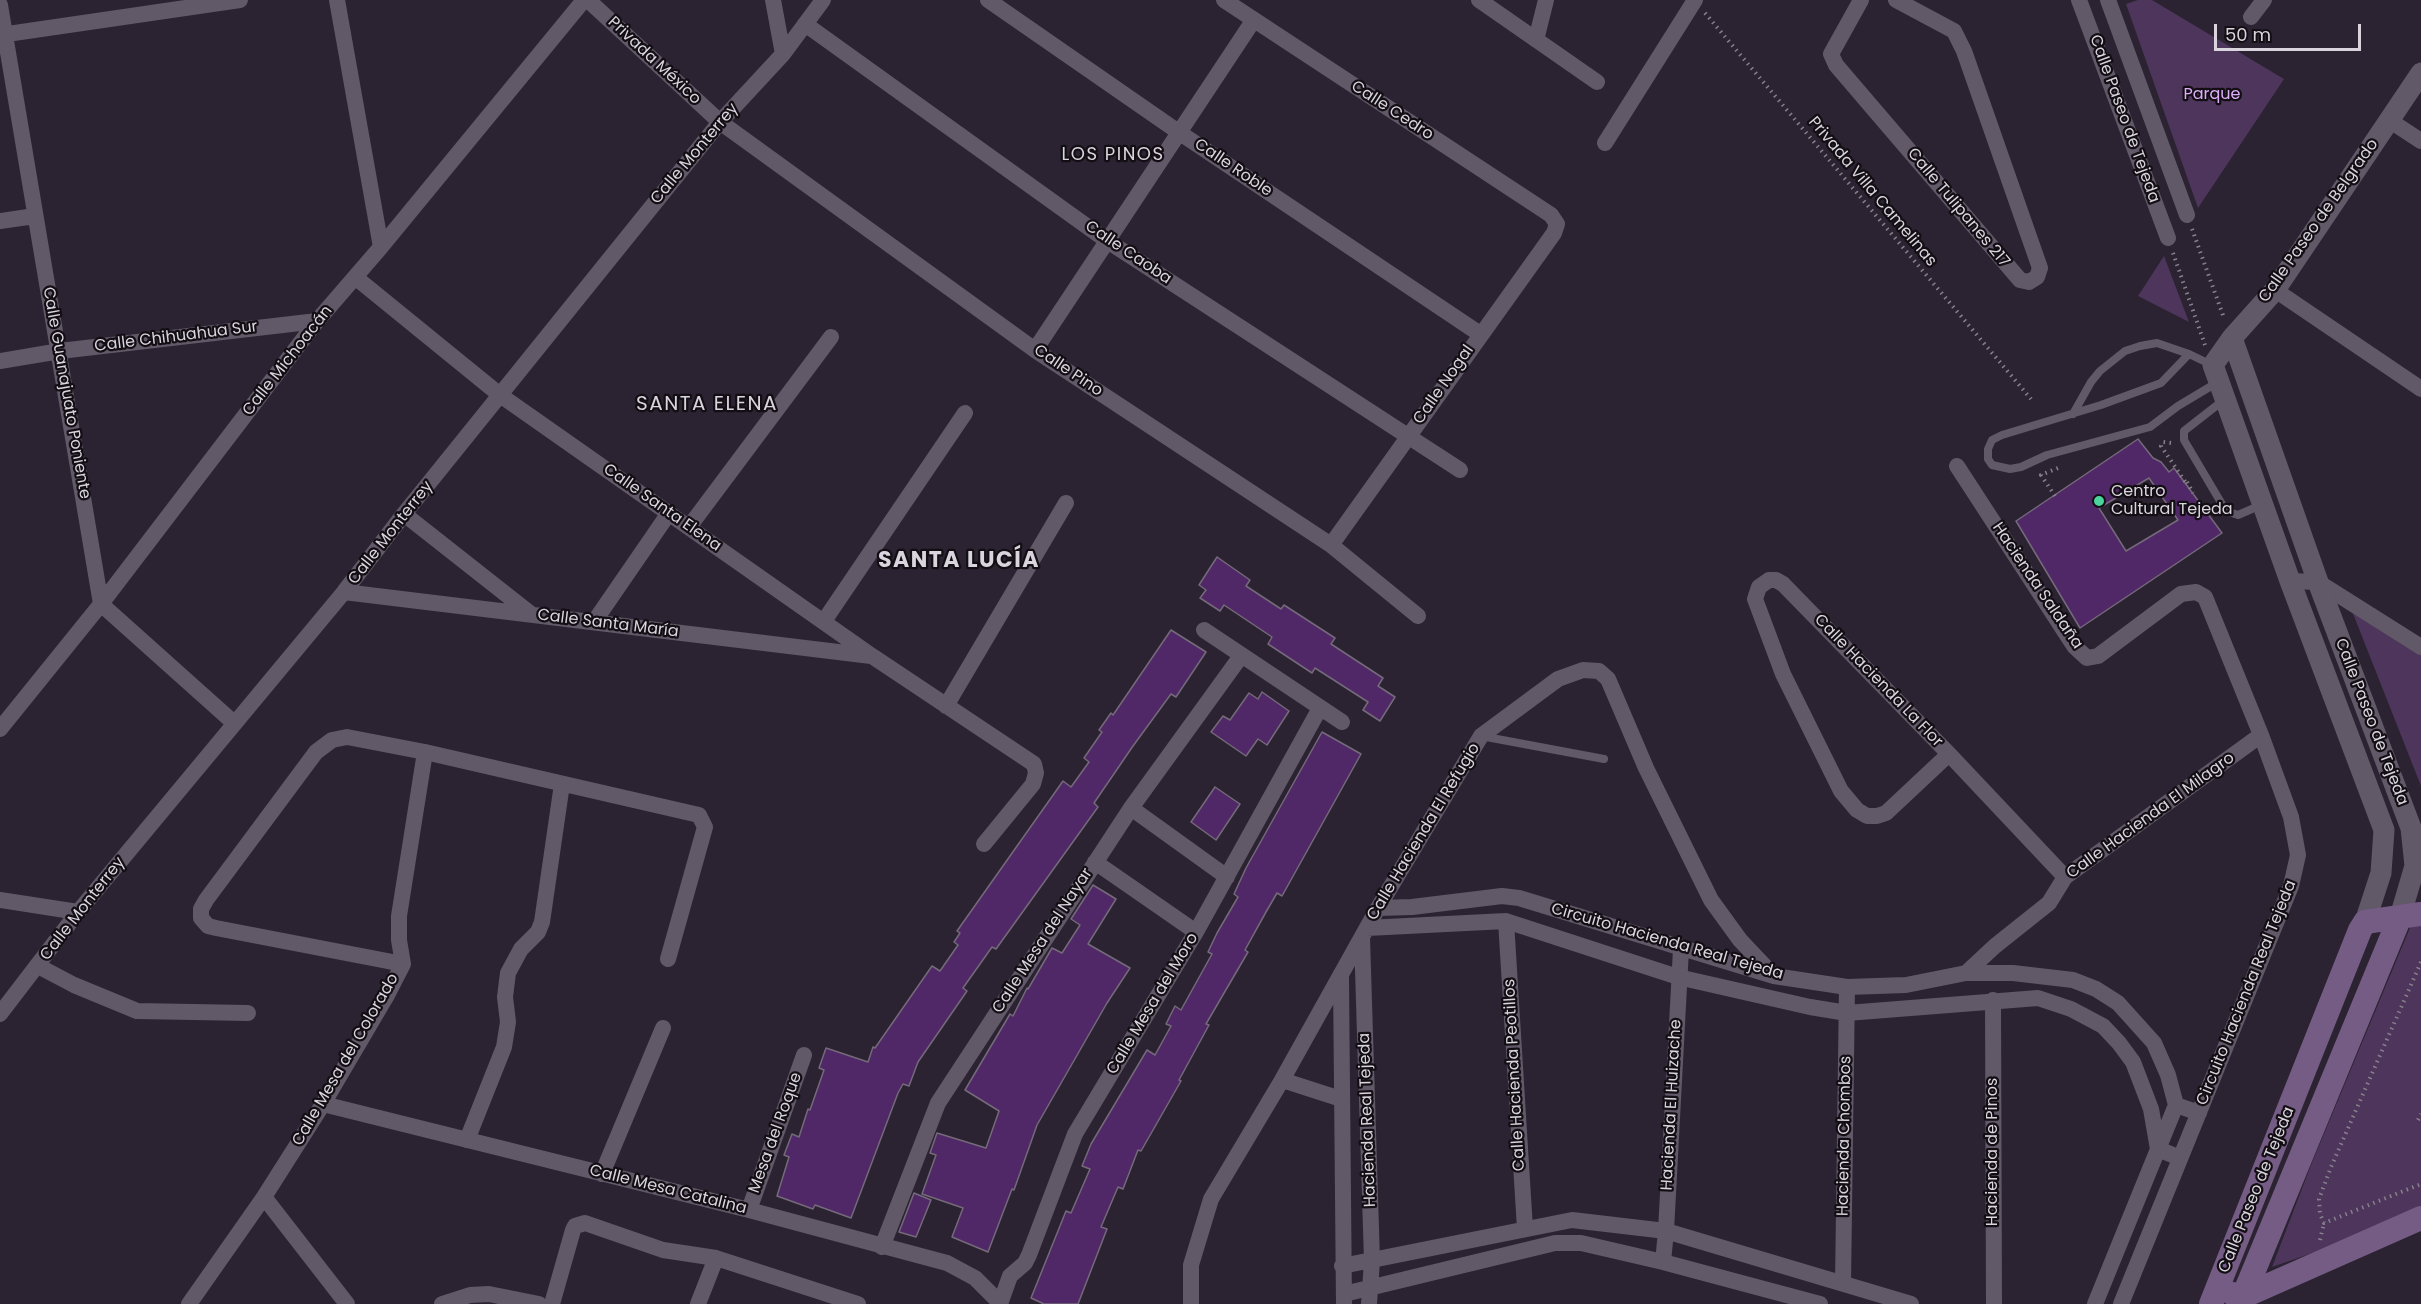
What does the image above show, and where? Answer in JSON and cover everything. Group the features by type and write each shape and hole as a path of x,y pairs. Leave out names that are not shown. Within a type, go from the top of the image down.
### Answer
{"main road":[{"path":"2365,922 2410,916"},
{"name":"Calle Paseo de Tejeda","path":"2241,1300 2410,916"},
{"name":"Calle Paseo de Tejeda","path":"2215,1296 2355,941 2365,922"},
{"path":"2215,1296 2241,1300 2421,1218"}],"street":[{"path":"3,35 240,0"},
{"path":"337,0 381,247"},
{"name":"Calle Michoacán","path":"0,729 101,604 317,321 586,0"},
{"name":"Privada México","path":"586,0 720,122"},
{"path":"773,0 783,54"},
{"name":"Calle Monterrey","path":"0,1014 78,912 344,592 404,514 720,122 783,54 823,0"},
{"name":"Calle Roble","path":"988,0 1180,133 1480,334"},
{"name":"Calle Cedro","path":"1224,0 1551,215 1557,224"},
{"path":"1479,0 1596,82"},
{"path":"1536,40 1546,0"},
{"path":"1605,143 1695,0"},
{"name":"Calle Tulipanes 217","path":"1861,0 1831,54 1836,65 2020,280 2029,282 2037,277 2040,268 1964,51 1954,31 1896,0"},
{"name":"Calle Paseo de Tejeda","path":"2079,0 2168,238"},
{"name":"Calle Paseo de Tejeda","path":"2108,0 2187,215"},
{"path":"2251,17 2264,0"},
{"name":"Calle Guanajuato Poniente","path":"0,5 3,35 60,351 101,604"},
{"path":"1035,350 1253,21"},
{"name":"Calle Caoba","path":"805,24 1106,240 1460,470"},
{"name":"Calle Paseo de Belgrado","path":"2219,382 2232,338 2275,290 2421,73"},
{"path":"2389,120 2421,141"},
{"name":"Calle Pino","path":"720,122 1035,350 1331,545 1418,616"},
{"path":"0,221 35,216"},
{"name":"Calle Nogal","path":"1331,545 1554,233 1557,224"},
{"name":"Calle Santa Elena","path":"355,277 500,395 872,656 1034,764 1036,772 1033,784 984,844"},
{"path":"2275,290 2421,389"},
{"name":"Calle Chihuahua Sur","path":"0,361 60,351 317,321"},
{"path":"689,527 831,337"},
{"name":"Calle Paseo de Tejeda","path":"2232,338 2318,582 2411,828 2415,866 2410,916"},
{"name":"Calle Paseo de Tejeda","path":"2219,382 2262,505 2384,830 2381,873 2365,922"},
{"path":"824,621 965,412"},
{"name":"Hacienda Saldaña","path":"1957,466 2074,646 2087,658 2098,656 2181,594 2196,592 2205,597 2261,735"},
{"path":"946,706 1066,503"},
{"path":"594,622 669,513"},
{"path":"404,514 532,615"},
{"name":"Calle Hacienda La Flor","path":"1769,580 1776,580 1783,584 1949,754 1886,813 1867,816 1857,810 1841,791 1784,674 1755,599 1759,587 1769,580"},
{"path":"2290,581 2318,582 2421,647"},
{"name":"Calle Santa María","path":"344,592 872,656"},
{"path":"101,604 234,723"},
{"path":"1204,630 1342,722"},
{"name":"Calle Mesa del Nayar","path":"882,1247 938,1103 1131,808 1241,656"},
{"name":"Calle Hacienda El Refugio","path":"1191,1304 1191,1265 1211,1198 1282,1080 1378,908 1481,736 1558,679 1583,670 1599,671 1608,679 1646,768 1711,900 1740,940 1774,976"},
{"name":"Calle Mesa del Moro","path":"1000,1303 1010,1276 1025,1263 1029,1255 1075,1134 1196,932 1320,708"},
{"name":"Calle Hacienda El Milagro","path":"1966,973 1995,946 2049,903 2066,877 2261,735"},
{"name":"Circuito Hacienda Real Tejeda","path":"2121,1304 2291,886 2298,855 2290,817 2261,735"},
{"path":"403,964 216,928 208,926 201,918 201,909 316,752 332,740 347,737 425,752 693,813 703,820 704,833 669,959"},
{"name":"Calle Mesa del Colorado","path":"189,1304 264,1197 323,1104 403,964 399,940 399,916 425,752"},
{"path":"1949,754 2066,877"},
{"path":"468,1140 504,1047 508,1022 505,997 507,973 520,949 538,932 542,922 562,784"},
{"path":"1131,808 1227,877"},
{"path":"1095,862 1196,932"},
{"name":"Circuito Hacienda Real Tejeda","path":"1378,908 1412,907 1502,896 1519,898 1774,976 1847,987 1906,985 1966,973 2013,973 2073,980 2096,989 2118,1003 2154,1043 2168,1075 2176,1105 2095,1304"},
{"path":"0,900 78,912"},
{"name":"Circuito Hacienda Real Tejeda","path":"1365,932 1506,921 1678,977 1810,1007 1847,1013 2038,998 2071,1009 2103,1026 2133,1062 2151,1109 2158,1149"},
{"name":"Calle Hacienda Peotillos","path":"1506,921 1525,1229"},
{"name":"Hacienda Real Tejeda","path":"1365,932 1372,1261 1370,1296"},
{"name":"Hacienda El Huizache","path":"1663,1262 1681,949"},
{"path":"38,966 74,985 136,1011 248,1013"},
{"name":"Hacienda Real Tejeda","path":"1341,977 1344,1299"},
{"name":"Hacienda Chombos","path":"1842,1284 1847,987"},
{"name":"Hacienda de Pinos","path":"1993,1000 1994,1304"},
{"path":"602,1174 663,1028"},
{"name":"Mesa del Roque","path":"749,1210 804,1055"},
{"name":"Hacienda Real Tejeda","path":"1282,1080 1341,1099"},
{"name":"Calle Mesa Catalina","path":"323,1104 749,1210 947,1263 975,1278 1000,1303"},
{"name":"Circuito Hacienda Real Tejeda","path":"2176,1105 2199,1113"},
{"path":"2158,1149 2180,1158"},
{"path":"264,1197 347,1304"},
{"path":"1342,1266 1572,1220 1666,1231 1892,1301 1911,1304"},
{"path":"552,1304 573,1230 580,1224 590,1223 663,1250 716,1258 855,1303"},
{"path":"1344,1299 1370,1296 1555,1243 1581,1243 1663,1262 1820,1304"},
{"path":"698,1304 716,1258"},
{"path":"442,1304 471,1295 489,1294 539,1304"}],"lane":[{"path":"2073,414 2095,376 2125,351 2140,346 2157,343 2189,354 2219,382"},
{"path":"2189,354 2161,383 1992,440 1988,449 1988,459 1992,465 2010,470 2047,455 2150,427 2178,406 2219,382"},
{"path":"2219,382 2184,431 2184,440 2226,511 2238,515 2262,505"},
{"path":"1481,736 1604,759"}],"path":[{"name":"Privada Villa Camelinas","path":"1695,0 2031,399"},
{"path":"2187,215 2232,338"},
{"path":"2168,238 2219,382"},
{"path":"2172,443 2163,442 2161,446 2186,483"},
{"path":"2421,962 2331,1167 2319,1198 2320,1214 2324,1223 2421,1184"},
{"path":"2418,1120 2421,1114"}],"green space":[{"name":"Parque","path":"2138,0 2152,0 2284,79 2198,208 2126,4"},
{"path":"2164,256 2189,322 2138,296"},
{"path":"2350,606 2421,653 2421,786"},
{"path":"2421,922 2421,1212 2362,1236 2272,1267 2311,1165 2412,923"}],"building":[{"path":"2138,439 2153,458 2161,462 2169,472 2174,468 2222,533 2080,628 2016,521","holes":["2149,478 2178,520 2126,551 2099,508"]},
{"path":"1217,557 1250,580 1246,586 1281,609 1284,605 1335,638 1331,644 1383,678 1378,686 1395,697 1380,721 1363,710 1368,702 1315,668 1312,673 1268,644 1272,637 1224,605 1220,611 1200,598 1206,590 1199,585"},
{"path":"1171,630 1206,652 1176,697 1171,694 1133,746 1094,803 1098,807 996,949 992,947 963,988 967,991 918,1062 909,1086 903,1084 898,1093 851,1218 815,1205 813,1209 777,1196 789,1157 784,1155 792,1134 799,1137 808,1109 810,1110 824,1070 819,1068 826,1048 868,1062 873,1047 875,1048 932,966 940,971 958,945 954,942 960,933 957,931 1063,781 1071,787 1089,762 1084,758 1102,732 1099,730 1111,713 1113,715"},
{"path":"1262,692 1289,711 1267,745 1258,739 1246,756 1211,732 1223,716 1230,720 1249,693 1258,699"},
{"path":"1322,732 1361,754 1282,896 1277,893 1266,912 1245,950 1248,952 1206,1024 1209,1025 1179,1080 1181,1081 1141,1151 1138,1150 1123,1189 1118,1187 1101,1227 1107,1229 1078,1304 1044,1304 1031,1298 1066,1211 1071,1213 1090,1169 1082,1166 1091,1144 1147,1050 1155,1055 1171,1026 1166,1024 1175,1006 1181,1010 1212,954 1208,952 1238,897 1234,894 1246,868"},
{"path":"1215,787 1240,804 1216,840 1191,822"},
{"path":"1093,885 1116,899 1088,944 1130,968 1107,1003 1037,1125 1014,1190 1012,1189 988,1252 952,1237 963,1208 922,1194 936,1155 930,1153 937,1133 986,1148 999,1111 965,1090 1010,1014 1013,1016 1052,948 1062,953 1080,925 1071,919"},
{"path":"914,1193 931,1200 916,1237 899,1232"}],"place":[{"name":"Centro Cultural Tejeda","path":"2099,501"}],"district":[{"name":"LOS PINOS","path":"1113,155"},
{"name":"SANTA ELENA","path":"707,405"},
{"name":"SANTA LUCÍA","path":"959,561"}]}
